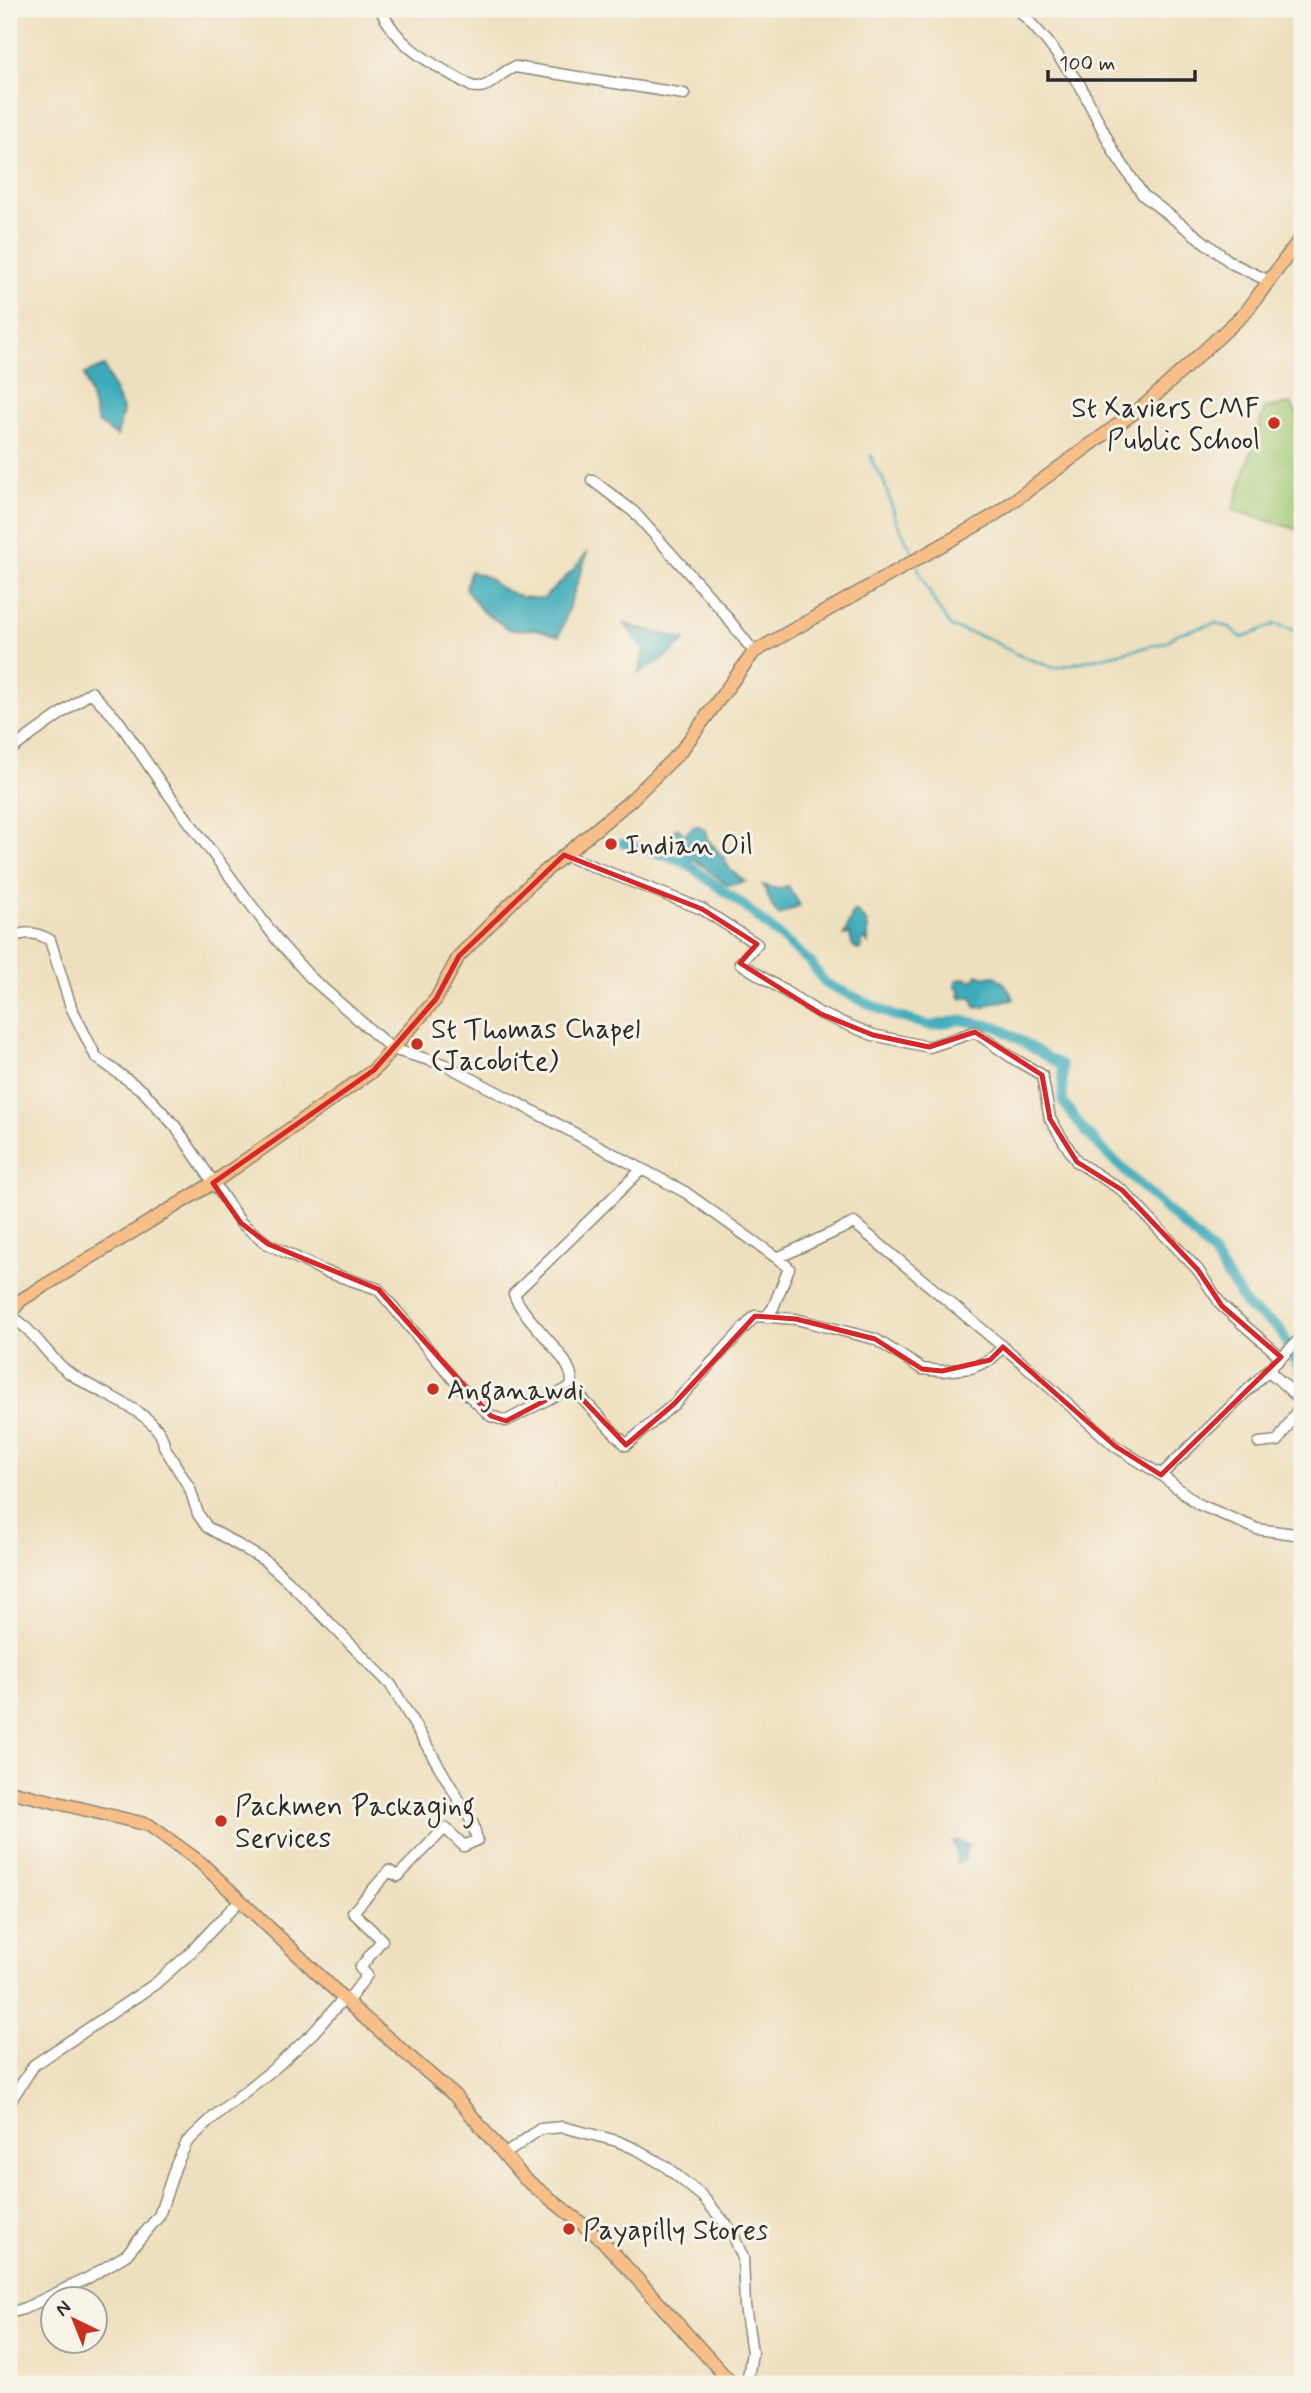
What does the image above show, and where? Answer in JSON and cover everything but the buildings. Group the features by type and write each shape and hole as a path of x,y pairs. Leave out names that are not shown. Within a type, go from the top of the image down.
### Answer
{"main road":[{"path":"9,1315 21,1300 213,1183 374,1070 436,999 459,956 532,882 630,801 681,751 754,652 993,516 1146,404 1246,312 1302,236"},
{"path":"9,1791 149,1825 200,1862 346,2000 455,2096 524,2178 601,2239 732,2384"}],"street":[{"path":"380,9 388,25 408,48 480,89 505,70 515,67 684,94"},
{"path":"1018,9 1046,40 1080,85 1114,152 1143,194 1233,264 1269,281"},
{"path":"592,480 634,512 719,607 754,652"},
{"path":"9,751 91,692 121,723 164,788 278,941 310,977 392,1049 446,1065 685,1192 777,1258 789,1268 773,1308 766,1317"},
{"path":"564,855 702,909 758,944 740,963 821,1014 873,1035 929,1047 975,1032 1042,1075 1050,1119 1077,1162 1122,1191 1198,1270 1222,1306 1282,1357"},
{"path":"9,938 18,934 38,933 50,940 71,1007 96,1057 144,1091 175,1126 241,1223 268,1244 324,1271 378,1289 460,1387 491,1416 506,1421 571,1387"},
{"path":"642,1169 514,1294 529,1320 572,1373 571,1387 626,1445 674,1404 755,1316 796,1319 875,1339 922,1368 932,1370 971,1368 990,1360 1003,1347"},
{"path":"777,1258 854,1223 1003,1347 1115,1446 1161,1475 1302,1337"},
{"path":"9,1315 25,1325 64,1369 133,1408 157,1429 170,1457 190,1489 198,1514 207,1527 264,1560 391,1685 473,1824 477,1840 464,1846 445,1828 398,1876 389,1871 354,1912 382,1940 360,1968 367,1975 313,2034 187,2142 176,2165 159,2216 126,2255 88,2278 9,2313"},
{"path":"1259,1443 1278,1441 1302,1402 1268,1370"},
{"path":"1157,1472 1198,1504 1257,1529 1302,1535"},
{"path":"9,2103 34,2065 155,1984 189,1954 240,1900"},
{"path":"504,2155 540,2129 563,2127 617,2141 638,2150 665,2166 702,2196 731,2230 743,2258 745,2306 752,2352 747,2384"}],"highlighted area":[{"path":"564,855 702,909 757,944 740,963 821,1014 873,1035 929,1047 975,1032 1042,1075 1050,1119 1077,1162 1122,1190 1198,1270 1222,1306 1281,1357 1161,1475 1115,1446 1003,1347 990,1360 942,1371 922,1369 875,1339 796,1319 755,1316 674,1404 626,1445 571,1387 506,1421 491,1416 378,1289 268,1244 241,1223 213,1183 374,1070 436,999 459,956"}],"green space":[{"path":"1291,404 1302,422 1302,531 1233,510 1265,408"}],"water":[{"path":"104,366 123,411 117,436 98,423 84,374"},
{"path":"588,551 559,636 536,629 510,630 481,610 466,589 470,571 487,577 499,587 520,597 543,599"},
{"path":"625,624 685,640 669,655 639,673 644,650"},
{"path":"696,825 705,829 707,839 724,858 730,870 745,882 727,885 694,859 683,861 674,846 677,837 672,832 678,828 684,835"},
{"path":"763,885 777,889 788,886 800,905 779,915"},
{"path":"854,910 863,917 868,928 868,943 865,939 861,942 862,948 857,950 852,944 850,934 844,935"},
{"path":"977,974 995,976 1005,984 1014,999 975,1007 972,997 961,999 961,991 955,986 956,981 964,978 973,981"},
{"path":"958,1840 969,1846 965,1851 965,1860 957,1864 953,1842"}],"waterway":[{"path":"871,455 873,464 883,479 897,522 915,557"},
{"path":"918,563 919,571 936,605 951,627 987,638 1016,654 1054,668 1166,642 1179,633 1216,623 1229,627 1242,638 1275,624 1302,630"},
{"path":"623,843 683,861 743,905 811,963 825,983 892,1015 931,1026 960,1020 998,1027 1062,1066 1063,1102 1084,1130 1211,1251 1248,1308 1279,1328 1302,1374"}],"place":[{"name":"St Xaviers CMF Public School","path":"1274,423"},
{"name":"Indian Oil","path":"611,844"},
{"name":"St Thomas Chapel (Jacobite)","path":"417,1044"},
{"name":"Anganawdi","path":"433,1389"},
{"name":"Packmen Packaging Services","path":"221,1821"},
{"name":"Payapilly Stores","path":"569,2229"}]}
